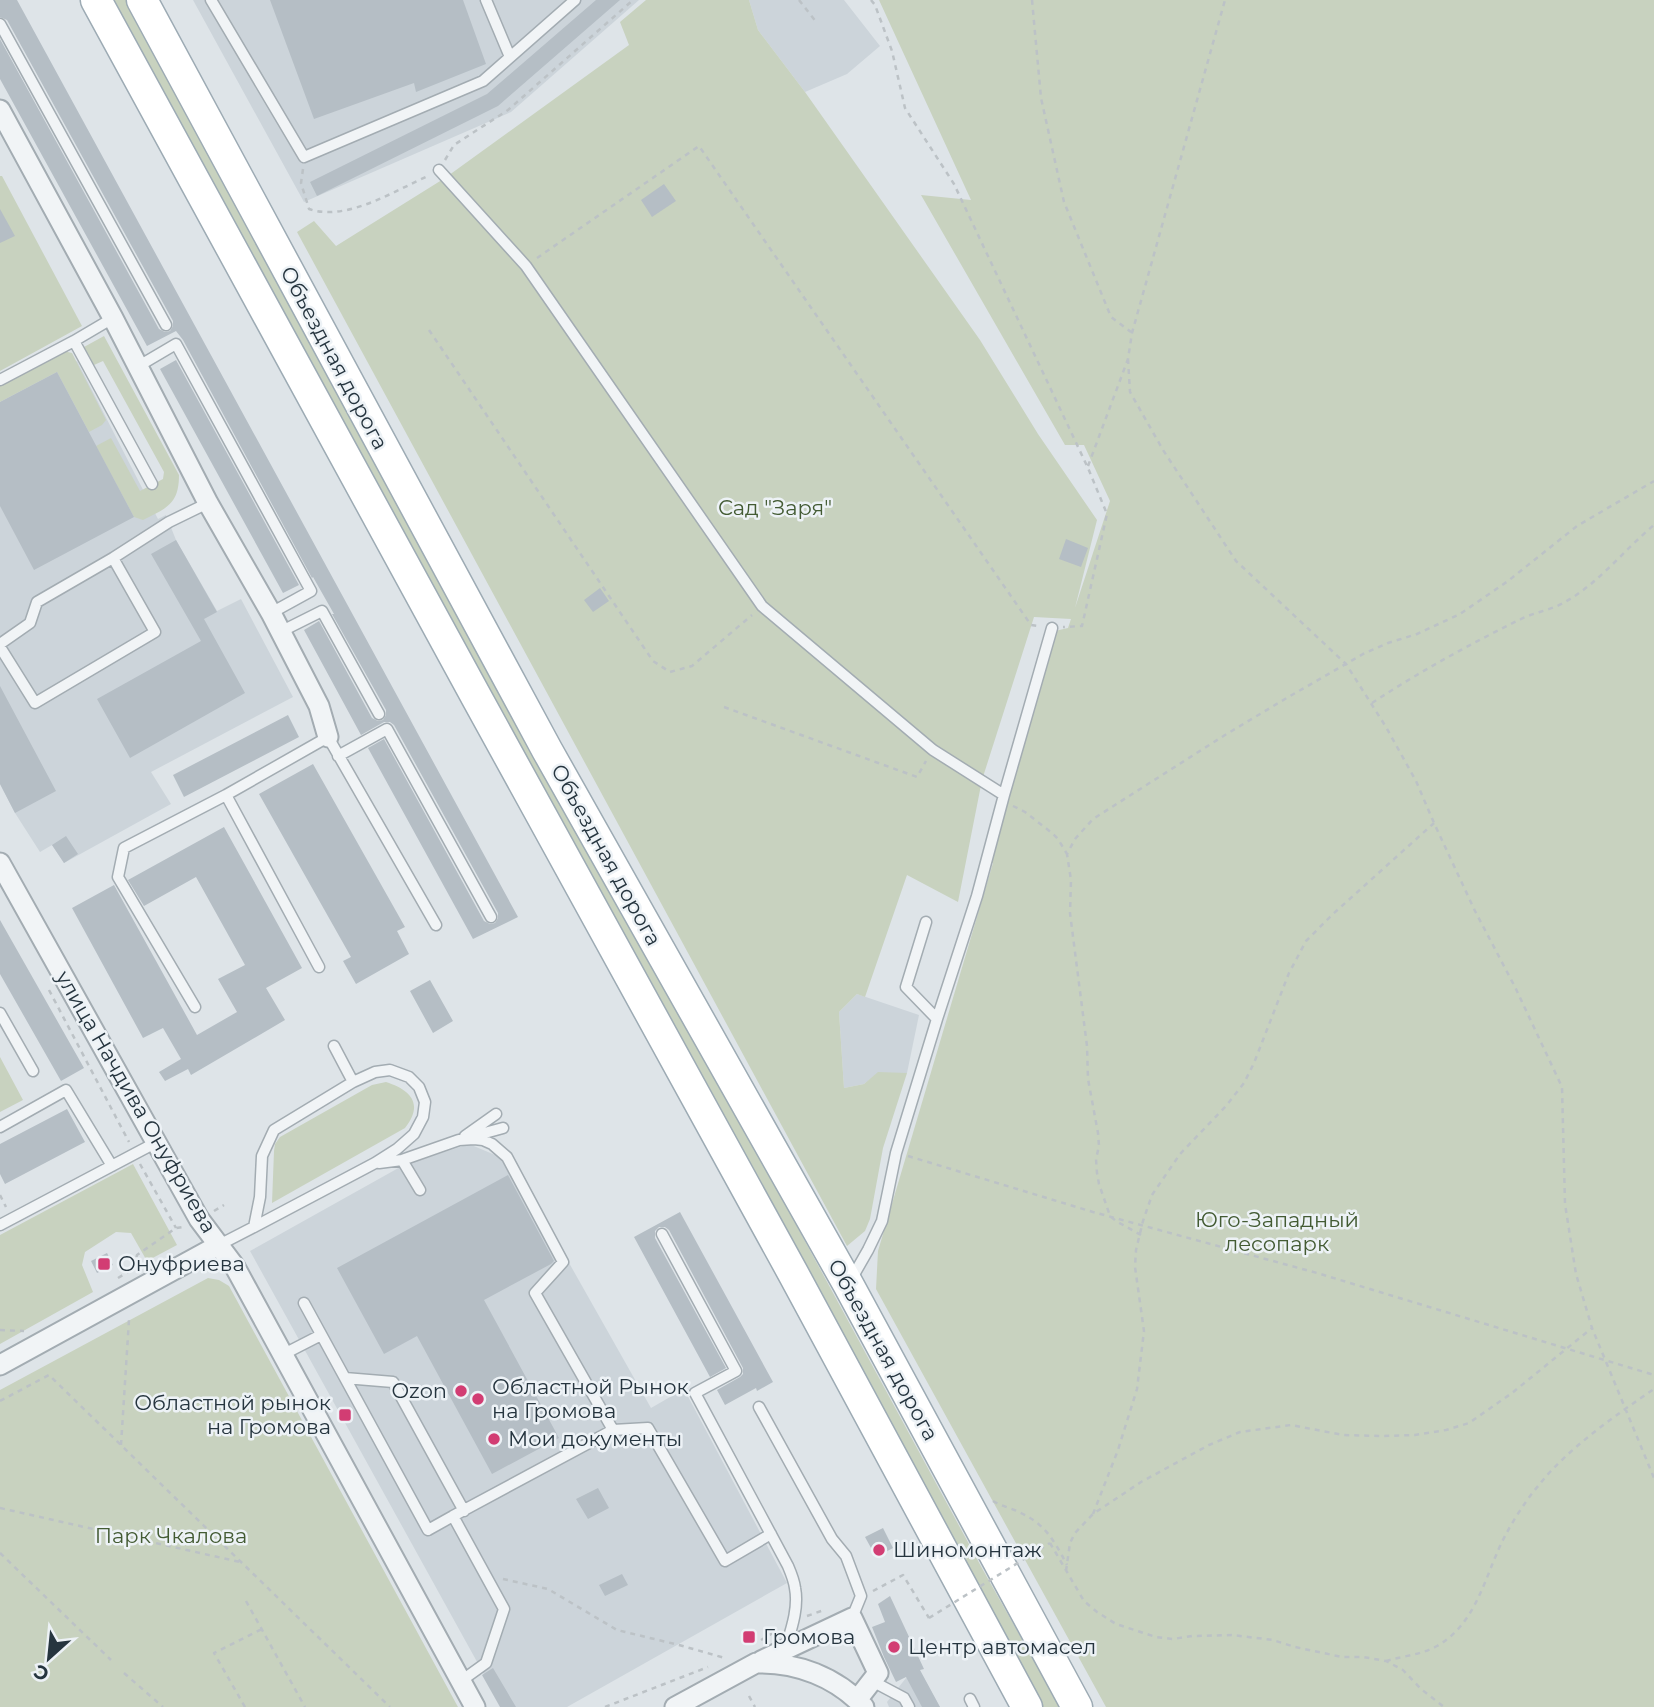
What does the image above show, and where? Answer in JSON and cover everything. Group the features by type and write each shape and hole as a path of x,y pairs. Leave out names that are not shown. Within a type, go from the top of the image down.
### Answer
{"main road":[{"name":"Объездная дорога","path":"96,0 787,1262 1027,1707"},
{"name":"Объездная дорога","path":"142,0 540,738 848,1284 1077,1707"}],"street":[{"path":"0,110 113,318 208,503 281,632 319,706 328,737"},
{"name":"улица Начдива Онуфриева","path":"0,863 199,1219 235,1267 475,1707"},
{"path":"0,1365 219,1245"},
{"path":"675,1707 757,1663 852,1619 878,1673 861,1703 846,1690 802,1668 757,1663"}],"lane":[{"path":"211,0 304,157 483,80 575,0"},
{"path":"486,0 510,57"},
{"path":"0,24 166,325"},
{"path":"439,170 526,266 762,606 933,750 1004,795"},
{"path":"0,380 113,318"},
{"path":"74,341 152,484"},
{"path":"137,367 176,344 311,591 271,613"},
{"path":"113,558 155,632 35,703 0,645 30,623 37,602 169,522 208,503"},
{"path":"281,632 322,611 379,714"},
{"path":"848,1284 882,1221 896,1153 978,896 1052,628"},
{"path":"338,756 387,729 491,917"},
{"path":"195,1007 118,877 124,848 226,795 328,737 436,925"},
{"path":"226,795 319,967"},
{"path":"926,922 906,986 937,1019"},
{"path":"0,1013 33,1071"},
{"path":"334,1046 353,1082"},
{"path":"219,1245 254,1227 375,1163 397,1149 414,1134 423,1117 425,1102 419,1087 409,1077 390,1070 375,1072 353,1082 274,1130 262,1156 260,1198 254,1227"},
{"path":"0,1127 66,1090 112,1166"},
{"path":"459,1140 496,1114"},
{"path":"375,1163 402,1160 503,1128"},
{"path":"459,1140 483,1140 501,1150 564,1262 536,1293 613,1430"},
{"path":"0,1225 157,1142"},
{"path":"402,1160 420,1190"},
{"path":"662,1234 736,1371 695,1394 788,1566 796,1589 796,1603 785,1650"},
{"path":"304,1303 428,1530 613,1430 648,1429 725,1561 771,1534"},
{"path":"282,1355 321,1335"},
{"path":"345,1378 393,1382 464,1511"},
{"path":"760,1407 832,1539 846,1556 861,1596 852,1619"},
{"path":"453,1516 504,1609 485,1663 461,1681"},
{"path":"872,1681 904,1698 909,1707"}],"path":[{"path":"304,157 301,183 309,209 321,214 361,207 439,170 454,145 508,110 633,0"},
{"path":"799,0 817,23"},
{"path":"526,266 699,146 1031,625 1052,628 1082,625 1107,514 1088,468 954,184 905,108 892,51 875,5 870,0"},
{"path":"1032,0 1041,99 1065,202 1111,317 1132,333"},
{"path":"1088,468 1128,359 1132,333 1226,0"},
{"path":"429,330 653,661 670,672 692,666 762,606"},
{"path":"1128,359 1130,392 1163,450 1236,561 1346,664 1371,703 1416,781 1475,911 1515,987 1562,1087 1565,1204 1576,1274 1604,1360 1654,1478"},
{"path":"1068,854 1075,839 1093,819 1225,735 1346,664 1388,643 1417,634 1460,614 1508,581 1577,526 1654,481"},
{"path":"1371,703 1407,680 1524,617 1564,603 1582,591 1654,525"},
{"path":"724,706 917,777 933,750"},
{"path":"1004,795 1014,807 1052,833 1068,854 1071,872 1070,913 1087,1046 1088,1079 1098,1133 1096,1159 1099,1184 1111,1216 1140,1235"},
{"path":"1093,1514 1118,1450 1137,1389 1144,1331 1135,1267 1136,1250 1152,1195 1180,1154 1226,1107 1244,1083 1289,973 1306,941 1434,823"},
{"path":"45,983 176,1228"},
{"path":"896,1153 1317,1273 1654,1375"},
{"path":"110,1283 133,1269 137,1255 176,1228 183,1228"},
{"path":"121,1445 129,1320"},
{"path":"1066,1571 1070,1543 1075,1533 1093,1514 1118,1496 1209,1445 1240,1432 1291,1425 1343,1435 1415,1436 1469,1423 1512,1393 1592,1328"},
{"path":"0,1330 31,1331"},
{"path":"0,1401 49,1375 390,1707"},
{"path":"911,1589 929,1618 1050,1543 1084,1601 1116,1623 1156,1637 1173,1639 1231,1635 1273,1640 1342,1657 1386,1661 1409,1656 1436,1647 1454,1633 1468,1616 1498,1551 1538,1485 1573,1451 1654,1389"},
{"path":"986,1496 1040,1524 1067,1565"},
{"path":"0,1508 243,1563"},
{"path":"0,1553 111,1660"},
{"path":"486,1575 548,1589 617,1630 680,1644 729,1659 718,1663"},
{"path":"246,1601 305,1707"},
{"path":"245,1707 214,1653 262,1629"},
{"path":"758,1641 778,1629"},
{"path":"1386,1661 1402,1671 1444,1707"},
{"path":"605,1707 708,1667"},
{"path":"124,1673 163,1707"},
{"path":"749,1696 755,1707"}],"shaded area":[{"path":"193,0 639,0 511,112 304,202"},
{"path":"749,0 844,0 880,46 847,74 805,92 758,30"},
{"path":"77,361 158,519 166,515 176,540 217,611 241,599 293,697 151,772 171,804 64,863 52,845 40,852 0,784 0,402"},
{"path":"857,994 919,1015 907,1073 878,1073 864,1084 844,1088 839,1012"},
{"path":"469,1144 512,1162 651,1408 684,1389 787,1583 567,1707 502,1707 250,1251 402,1166"},
{"path":"920,1671 940,1707 889,1707 887,1702 906,1678"}],"green space":[{"path":"114,0 132,0 983,1570 1060,1707 1039,1707"},
{"name":"Юго-Западный лесопарк","path":"646,0 749,0 758,30 805,92 980,340 1038,434 1097,520 1075,608 1110,501 1084,445 1065,445 921,195 971,200 879,0 1654,0 1654,1707 1106,1707 876,1289 878,1251 993,863 980,864 1046,633 1068,628 1071,619 1034,617 982,780 958,902 907,875 865,997 857,994 839,1012 844,1088 864,1084 878,1072 907,1073 883,1148 870,1219 865,1231 847,1246 297,232 314,221 336,246 445,178 629,45 620,22"},
{"path":"0,176 82,326 0,371"},
{"path":"104,336 179,475 177,493 170,504 143,520 134,517 96,446 111,438 140,491 163,479 164,472 103,361 94,365 84,347"},
{"path":"64,351 72,353 106,420 89,432 57,372 0,402 0,386"},
{"path":"0,1057 23,1100 0,1112"},
{"path":"386,1082 402,1089 412,1099 414,1112 405,1128 272,1203 274,1151 280,1137 372,1085"},
{"path":"133,1164 177,1245 147,1261 131,1233 116,1232 85,1252 82,1265 93,1292 0,1344 0,1235"},
{"name":"Парк Чкалова","path":"208,1278 229,1286 458,1707 0,1707 0,1390"}],"building":[{"path":"0,0 17,0 518,917 473,939 368,748 384,739 484,921 495,923 498,913 394,725 384,722 361,735 304,630 319,621 372,718 383,720 386,710 334,614 183,340 176,331 147,346 0,79 0,39 159,329 170,331 173,321 7,20 0,17"},
{"path":"270,0 463,0 486,64 416,92 414,83 314,119"},
{"path":"596,0 620,0 498,106 317,196 310,182 487,94"},
{"path":"664,184 676,201 652,217 641,200"},
{"path":"0,209 15,236 0,243"},
{"path":"176,360 299,585 283,593 160,369"},
{"path":"57,372 134,517 34,570 0,506 0,402"},
{"path":"1066,539 1088,548 1081,567 1059,559"},
{"path":"176,540 217,612 204,619 245,693 130,758 97,699 201,641 151,554"},
{"path":"600,588 609,601 593,612 584,600"},
{"path":"0,686 56,791 15,813 0,784"},
{"path":"288,715 299,737 184,797 173,775"},
{"path":"313,764 405,927 397,931 409,954 356,984 343,961 351,957 259,794"},
{"path":"224,827 302,968 266,988 285,1020 191,1075 188,1069 165,1081 159,1072 181,1059 163,1028 143,1038 72,908 114,885 197,1035 237,1012 218,979 245,965 196,877 144,906 128,880"},
{"path":"66,836 78,854 64,863 52,845"},
{"path":"0,920 84,1068 61,1081 0,974"},
{"path":"430,980 453,1021 433,1033 410,991"},
{"path":"67,1109 85,1142 5,1184 0,1174 0,1144"},
{"path":"508,1175 554,1261 484,1300 559,1438 492,1474 417,1336 384,1354 337,1268"},
{"path":"680,1212 773,1382 725,1405 717,1390 740,1377 743,1368 669,1230 659,1227 655,1231 655,1238 726,1368 710,1377 634,1237"},
{"path":"107,1253 113,1265 97,1273 91,1261"},
{"path":"598,1488 609,1508 588,1519 576,1499"},
{"path":"883,1528 893,1548 876,1557 865,1537"},
{"path":"622,1574 628,1585 605,1596 599,1585"},
{"path":"890,1596 924,1669 920,1670 940,1707 922,1707 906,1677 896,1682 884,1657 872,1627 885,1622 878,1604"},
{"path":"493,1668 516,1707 500,1707 482,1675"}],"place":[{"name":"Онуфриева","path":"104,1264"},
{"name":"Ozon","path":"461,1391"},
{"name":"Областной Рынок на Громова","path":"478,1399"},
{"name":"Областной рынок на Громова","path":"345,1415"},
{"name":"Мои документы","path":"494,1439"},
{"name":"Шиномонтаж","path":"879,1550"},
{"name":"Громова","path":"749,1637"},
{"name":"Центр автомасел","path":"894,1647"}],"park label":[{"name":"Сад \"Заря\"","path":"775,508"}]}
